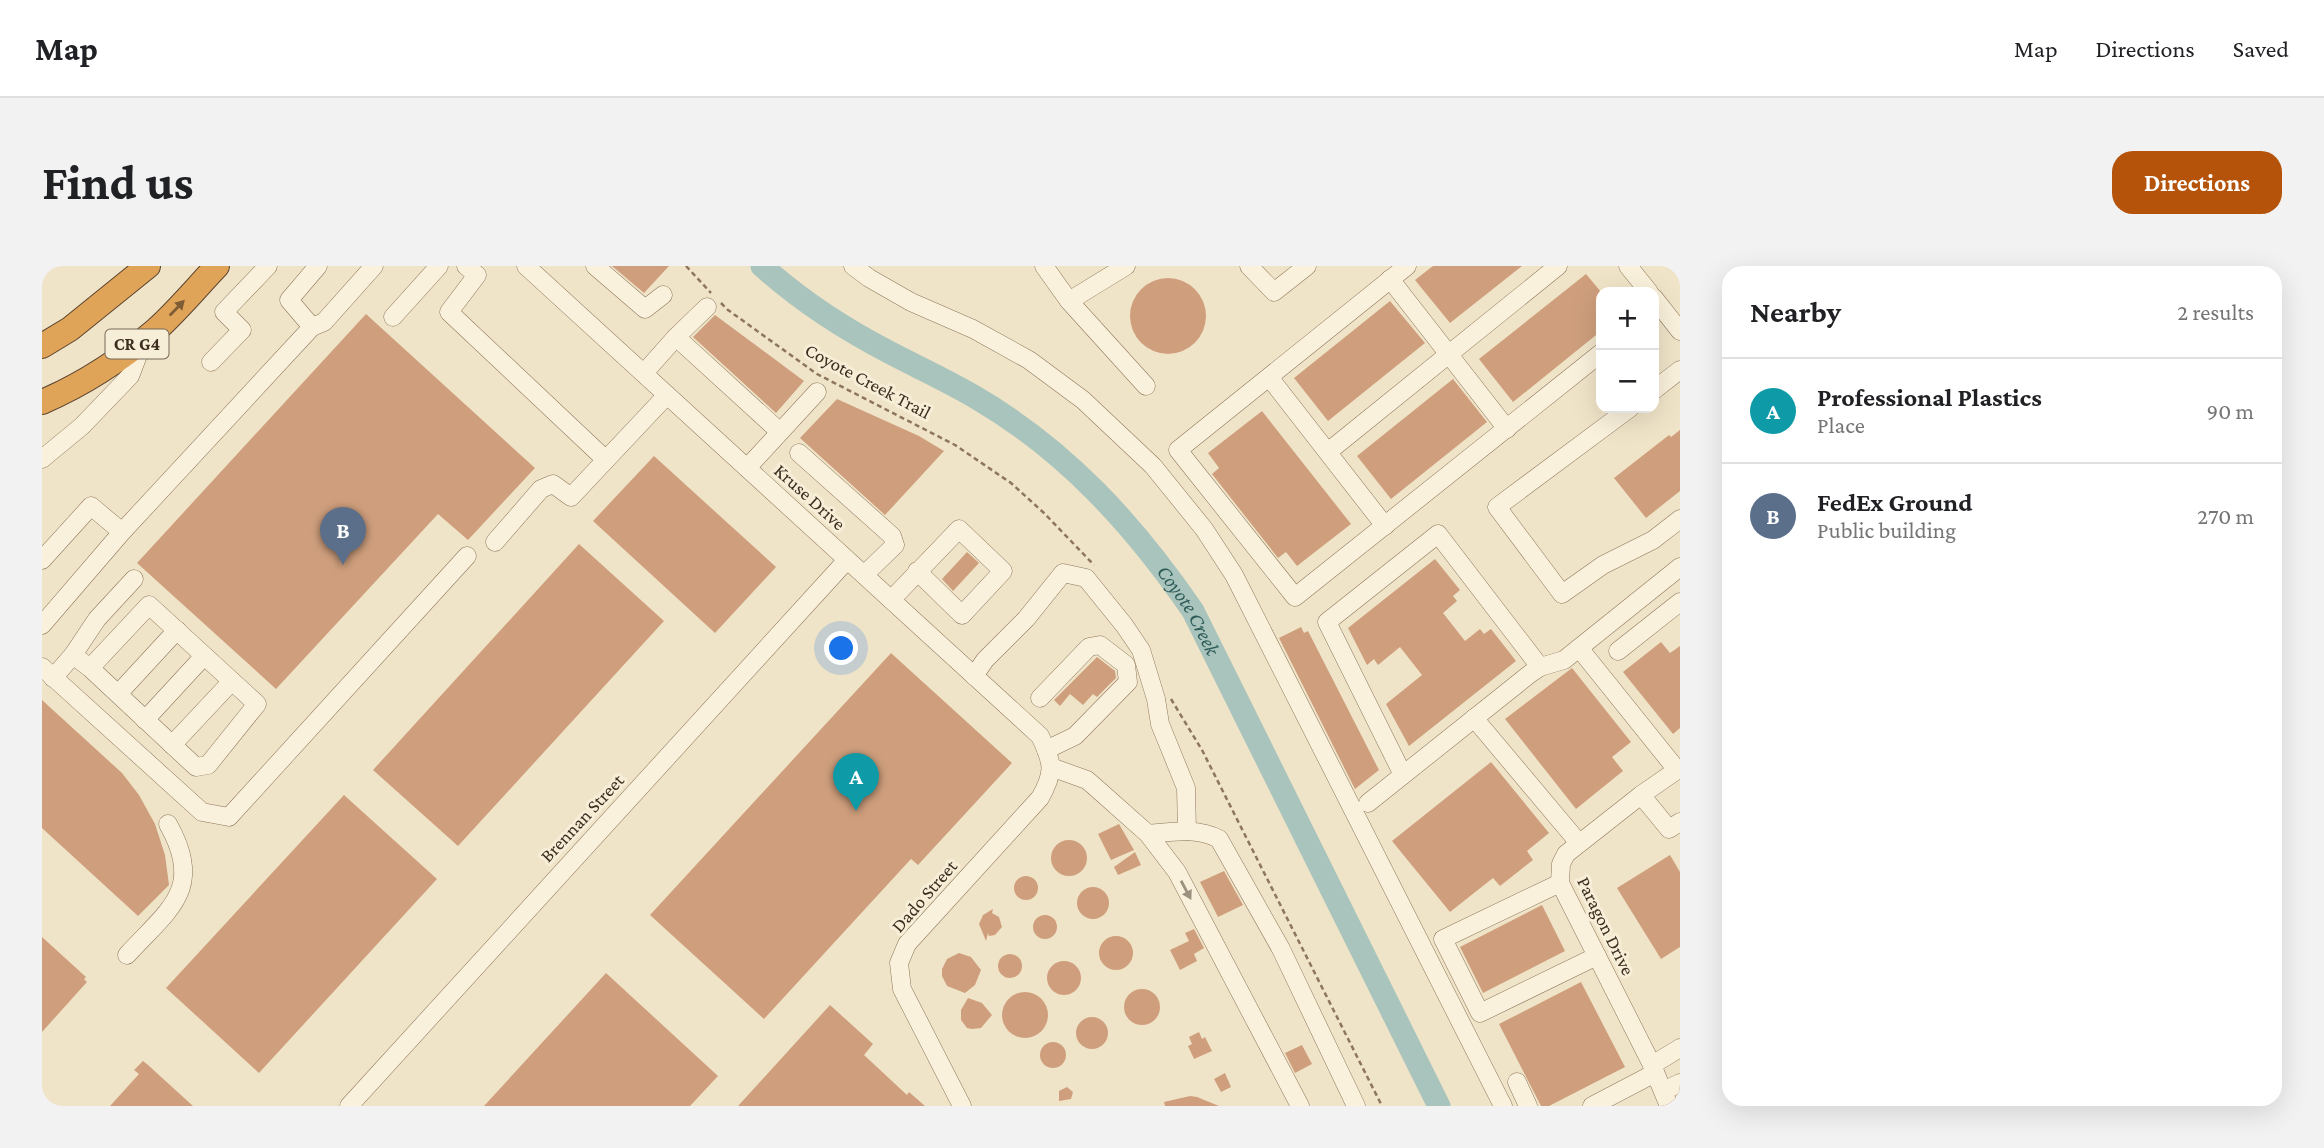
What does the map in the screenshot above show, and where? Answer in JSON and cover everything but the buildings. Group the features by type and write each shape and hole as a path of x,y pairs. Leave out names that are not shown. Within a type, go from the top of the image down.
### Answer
{"highway":[{"name":"CR G4","path":"42,346 101,306 148,266"},
{"name":"CR G4","path":"42,402 91,378 158,328 217,266"}],"street":[{"path":"211,362 242,330 224,312 268,266"},
{"path":"312,327 289,300 318,266"},
{"path":"42,625 122,532 312,327 324,322 374,266"},
{"path":"393,317 439,266"},
{"path":"466,266 477,275 449,312 606,460"},
{"name":"Kruse Drive","path":"526,266 1040,736 1049,759"},
{"path":"595,266 645,309 663,295"},
{"path":"853,266 911,302 974,329 1028,360 1083,400 1153,466 1204,528 1234,575 1503,1106"},
{"path":"1044,266 1069,301 1146,386"},
{"path":"1069,301 1126,266"},
{"path":"1249,266 1274,292 1307,266"},
{"path":"1407,266 1178,450 1295,597 1596,357"},
{"path":"1329,451 1558,266"},
{"path":"1638,269 1647,287"},
{"path":"1390,279 1507,429"},
{"path":"644,373 712,300"},
{"path":"1659,307 1680,331"},
{"path":"676,337 780,432"},
{"path":"42,459 82,426 130,376 145,338"},
{"path":"1659,386 1680,370"},
{"path":"1269,377 1385,526"},
{"path":"747,468 817,392"},
{"path":"495,542 541,489 553,484 570,497 667,395"},
{"path":"1623,413 1497,507 1562,594 1603,565 1653,540 1680,519"},
{"path":"799,453 892,536 895,545 864,575"},
{"path":"42,560 90,506 122,532"},
{"path":"891,600 917,572 959,528 1003,571 962,615 917,572"},
{"path":"1403,775 1327,622 1437,534 1540,667"},
{"path":"134,579 97,619 73,656 48,672 202,813 229,817 467,556"},
{"name":"Brennan Street","path":"349,1106 847,560"},
{"path":"1368,803 1540,667 1564,660 1680,567"},
{"path":"974,676 985,660 1026,619 1063,573 1086,578 1125,625 1141,650 1156,699 1160,724 1185,788 1186,831"},
{"path":"1618,651 1680,602"},
{"path":"73,656 90,668 196,767 208,765 257,704 149,605 90,668"},
{"path":"118,694 177,630"},
{"path":"1040,698 1088,647 1100,645 1126,665 1128,682 1049,759 1087,780 1148,834 1177,872 1300,1106"},
{"path":"1579,648 1679,769"},
{"path":"145,720 204,656"},
{"path":"172,744 232,681"},
{"path":"1474,718 1579,843"},
{"name":"Dado Street","path":"961,1106 902,989 899,962 907,944 1040,798 1050,780 1049,759"},
{"name":"Paragon Drive","path":"1666,1098 1560,883 1561,864 1566,854 1679,769"},
{"path":"1641,795 1669,829 1680,822"},
{"path":"127,955 176,902 181,889 183,856 168,824"},
{"path":"1148,834 1186,831 1210,834 1219,839 1281,949 1356,1106"},
{"path":"1560,883 1443,939 1467,988 1480,1013 1597,956"},
{"path":"1592,1106 1653,1069 1680,1048"},
{"path":"1517,1082 1528,1106"},
{"path":"1666,1098 1680,1083"}],"path":[{"name":"Coyote Creek Trail","path":"686,266 712,300 817,374 956,444 1011,483 1044,513"},
{"path":"1171,698 1202,750 1382,1106"}],"waterway":[{"name":"Coyote Creek","path":"762,266 837,322 975,397 1008,418 1068,465 1122,519 1147,549 1193,611 1439,1106"}],"place":[{"name":"FedEx Ground","path":"343,565"},
{"name":"Professional Plastics","path":"856,811"}]}
